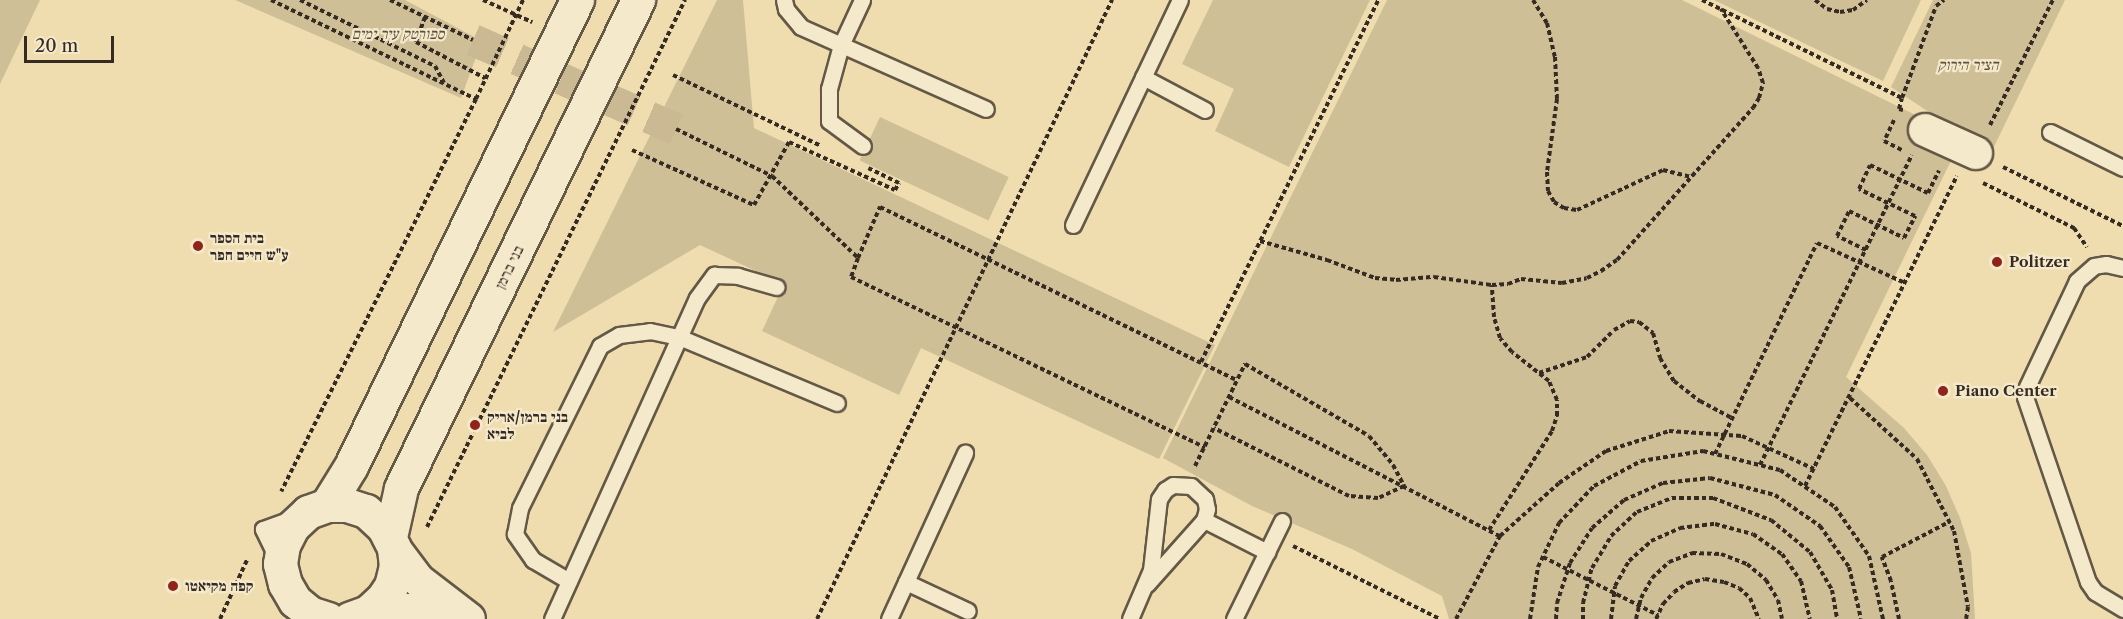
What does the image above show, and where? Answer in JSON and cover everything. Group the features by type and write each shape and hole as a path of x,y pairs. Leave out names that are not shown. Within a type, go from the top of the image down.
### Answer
{"street":[{"path":"284,619 283,544 292,527 317,509 351,466 577,0"},
{"name":"בני ברמן","path":"358,615 383,598 390,586 396,566 401,488 638,0"},
{"path":"1919,148 1972,169"},
{"path":"317,509 347,505 366,512 418,580 469,619"},
{"path":"282,574 295,601 310,613 328,619"},
{"path":"358,615 410,610 453,619"}],"lane":[{"path":"784,0 786,9 801,27 986,109"},
{"path":"862,0 841,45 829,89 829,121 863,146"},
{"path":"1073,225 1180,0"},
{"path":"1143,77 1205,110"},
{"path":"2050,132 2123,168"},
{"path":"2123,268 2112,264 2100,265 2082,275 2072,290 2027,387 2025,397 2088,582 2095,592 2123,609"},
{"path":"552,619 697,298 714,275 738,276 776,287"},
{"path":"569,582 533,560 515,534 520,508 600,346 619,335 650,331 679,338 837,403"},
{"path":"889,619 965,453"},
{"path":"1130,619 1147,584 1154,553 1159,499 1165,490 1173,485 1186,485 1199,492 1205,499 1204,520 1147,584"},
{"path":"282,574 263,529 317,509"},
{"path":"1204,520 1267,552"},
{"path":"1234,619 1282,521"},
{"path":"906,582 968,611"}],"path":[{"path":"271,0 476,99"},
{"path":"300,0 435,66 445,84"},
{"path":"390,0 473,40"},
{"path":"483,0 535,23"},
{"path":"220,619 523,0"},
{"path":"397,550 685,0"},
{"path":"817,619 1112,0"},
{"path":"1201,362 1378,0"},
{"path":"1533,0 1547,23 1555,57 1557,99 1547,172 1548,191 1554,202 1564,208 1577,210 1663,170 1691,177"},
{"path":"1702,0 1902,99"},
{"path":"1815,0 1827,9 1840,12 1853,10 1868,0"},
{"path":"1761,465 1900,180 1919,148 1930,118 1899,109 1936,6 1944,0"},
{"path":"1804,486 1850,398 1905,283 1972,169 2053,0"},
{"path":"1260,241 1327,260 1375,278 1396,280 1434,277 1492,285 1508,284 1521,279 1562,283 1587,278 1601,271 1617,260 1753,108 1763,83 1758,68 1721,9"},
{"path":"425,17 416,42 485,78"},
{"path":"673,75 824,147"},
{"path":"1896,116 1919,148 1884,141 1896,116"},
{"path":"676,129 772,176 858,258"},
{"path":"632,150 754,205 789,142 895,189 899,183 867,167"},
{"path":"1866,250 1838,236 1850,211 1904,238 1915,216 1859,189 1870,165 1928,193 1940,168 1930,164"},
{"path":"1972,169 2123,226"},
{"path":"1972,169 2074,228 2100,265"},
{"path":"1205,447 1183,434 851,277 880,207 1238,380"},
{"path":"1715,454 1817,243 1905,283"},
{"path":"1489,530 1552,431 1557,416 1557,400 1548,381 1512,352 1500,338 1494,317 1492,285"},
{"path":"1539,373 1587,357 1614,330 1630,321 1638,322 1653,333 1660,358 1674,381 1700,401 1732,418"},
{"path":"1186,485 1245,364 1369,436 1393,465 1404,486"},
{"path":"1229,397 1500,536"},
{"path":"1850,398 1917,459 1954,531 1968,607 1966,619"},
{"path":"1214,428 1348,496 1377,498 1404,486"},
{"path":"1456,619 1500,536 1559,483 1606,451 1669,431 1742,436 1814,469"},
{"path":"1530,619 1538,567 1559,523 1594,486 1641,461 1703,451 1780,470 1835,507 1869,556 1883,619"},
{"path":"1556,619 1557,603 1569,563 1592,528 1624,500 1663,483 1710,478 1774,495 1820,526 1849,567 1861,619"},
{"path":"1583,619 1583,603 1592,568 1611,536 1637,512 1672,498 1713,498 1771,520 1810,552 1832,590 1837,619"},
{"path":"1899,619 1892,581 1882,558 1949,522"},
{"path":"1611,619 1613,593 1629,561 1651,541 1680,528 1715,524 1753,534 1782,554 1801,581 1810,619"},
{"path":"1274,536 1440,619"},
{"path":"1636,619 1639,605 1652,578 1669,562 1692,553 1721,554 1747,564 1766,580 1778,600 1782,619"},
{"path":"1543,557 1639,605 1657,617 1674,592 1688,583 1706,579 1724,582 1739,588 1750,598 1759,619"}],"green space":[{"path":"0,0 40,0 0,84"},
{"name":"ספורטק עיר ימים","path":"235,0 405,0 482,41 461,98"},
{"path":"717,0 743,0 754,128 1215,345 1159,459 921,348 899,395 762,331 784,284 700,245 553,332"},
{"path":"1213,0 1370,0 1289,167 1215,131 1234,89 1182,64"},
{"path":"1387,0 1682,0 1962,138 1846,377 1904,428 1927,455 1946,486 1960,518 1971,553 1975,619 1449,619 1442,596 1352,549 1252,506 1163,458"},
{"path":"1714,0 1921,0 1883,81"},
{"name":"הציר הירוק","path":"1933,0 2065,0 1991,153 1891,87"},
{"path":"880,117 1009,177 988,221 860,161"}],"tunnel":[{"path":"473,40 676,129"}],"place":[{"name":"בית הספר ע\"ש חיים חפר","path":"198,246"},
{"name":"Politzer","path":"1997,262"},
{"name":"Piano Center","path":"1943,391"},
{"name":"בני ברמן/אריק לביא","path":"475,425"},
{"name":"קפה מקיאטו","path":"173,586"}]}
